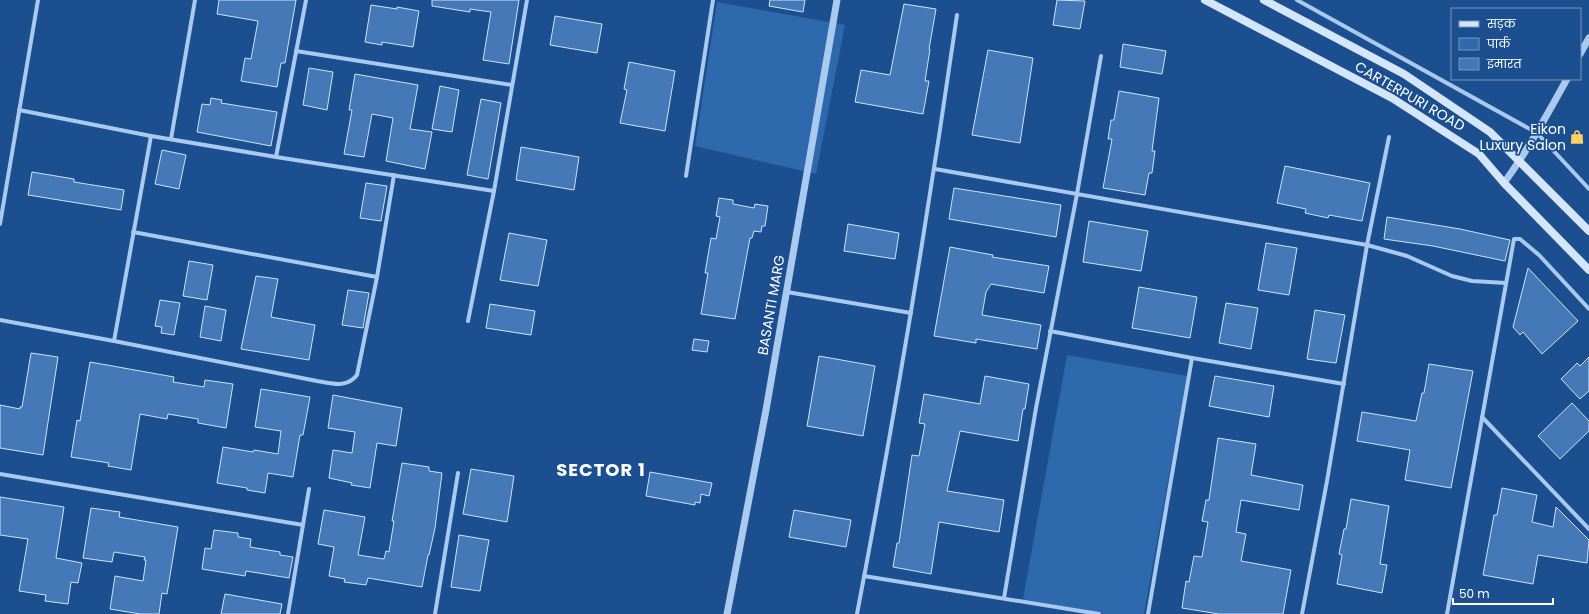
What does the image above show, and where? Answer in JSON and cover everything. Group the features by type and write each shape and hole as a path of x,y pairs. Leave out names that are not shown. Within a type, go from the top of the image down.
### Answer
{"main road":[{"name":"CARTERPURI ROAD","path":"1205,0 1392,98 1479,154 1504,183 1589,270"},
{"name":"CARTERPURI ROAD","path":"1264,0 1404,74 1490,132 1589,231"}],"street":[{"path":"0,224 38,0"},
{"path":"171,139 195,0"},
{"path":"276,157 306,0"},
{"path":"468,321 494,191 527,0"},
{"path":"686,176 714,0"},
{"name":"BASANTI MARG","path":"727,614 766,410 829,38 837,0"},
{"path":"1297,0 1538,133 1589,189"},
{"path":"857,614 911,313 957,15"},
{"path":"1581,52 1589,38"},
{"path":"296,51 512,85"},
{"path":"1004,598 1050,331 1077,194 1101,56"},
{"path":"1504,183 1520,162 1538,133 1566,80"},
{"path":"19,110 151,136 494,191"},
{"path":"114,341 151,136"},
{"path":"1302,614 1344,384 1367,246 1389,137"},
{"path":"934,169 1367,246 1407,256 1452,276 1472,281 1506,283"},
{"path":"0,320 316,381 346,384 352,382 357,376 377,277 394,175"},
{"path":"133,232 377,277"},
{"path":"1447,614 1514,239 1520,239 1539,255 1589,309"},
{"path":"787,292 911,313"},
{"path":"1050,331 1192,358 1344,384"},
{"path":"1148,614 1192,358"},
{"path":"1482,417 1589,529"},
{"path":"435,614 458,473"},
{"path":"0,474 303,524"},
{"path":"288,614 309,489"},
{"path":"864,576 1099,614"}],"green space":[{"path":"717,2 845,25 816,174 695,146"},
{"path":"1067,355 1187,376 1144,614 1105,614 1023,599"}],"building":[{"path":"219,0 296,0 285,63 281,63 277,87 241,81 245,58 251,59 258,21 217,14"},
{"path":"432,0 519,0 509,64 483,60 491,12 470,9 470,12 432,6"},
{"path":"770,0 805,0 803,12 769,6"},
{"path":"1057,0 1085,1 1080,29 1053,25"},
{"path":"904,4 936,9 925,81 929,81 923,114 855,102 861,70 890,75"},
{"path":"371,5 397,9 397,7 419,11 413,47 382,42 382,45 365,42"},
{"path":"555,16 602,24 597,53 550,45"},
{"path":"1123,44 1166,51 1162,74 1120,67"},
{"path":"988,50 1033,58 1020,143 972,135"},
{"path":"629,62 675,71 665,131 620,123 627,90 624,89"},
{"path":"309,68 333,72 327,110 303,105"},
{"path":"355,74 418,85 410,129 432,132 425,169 386,161 393,118 372,114 364,157 344,154 352,110 349,110"},
{"path":"440,86 459,90 452,132 432,129"},
{"path":"1119,91 1159,98 1152,151 1155,151 1152,173 1149,173 1145,195 1103,188 1112,139 1108,139 1111,120 1114,120"},
{"path":"211,98 222,100 221,103 277,112 271,146 197,132 202,104 210,105"},
{"path":"481,99 501,103 488,179 467,175"},
{"path":"521,147 579,157 574,190 516,180"},
{"path":"162,150 186,155 179,189 155,184"},
{"path":"1285,166 1370,183 1362,221 1329,215 1328,218 1305,213 1306,209 1277,203"},
{"path":"32,172 74,179 74,182 124,190 121,210 28,195"},
{"path":"366,183 387,186 381,221 360,218"},
{"path":"954,188 1061,205 1056,237 949,219"},
{"path":"719,198 733,200 733,204 754,208 755,204 768,206 765,226 762,226 761,232 754,231 752,238 750,238 735,319 701,314 708,273 705,273 711,238 716,239 720,217 716,216"},
{"path":"1387,217 1460,229 1510,240 1505,261 1433,246 1384,239"},
{"path":"1089,221 1148,231 1141,271 1083,262"},
{"path":"848,224 899,233 895,259 844,251"},
{"path":"509,233 547,240 538,286 500,280"},
{"path":"1266,243 1297,248 1289,295 1258,290"},
{"path":"950,247 993,255 992,257 1049,266 1044,293 991,284 986,292 982,315 1041,325 1037,349 976,339 976,343 934,336"},
{"path":"189,261 213,265 207,300 183,296"},
{"path":"1528,268 1578,321 1542,354 1523,332 1520,335 1513,327"},
{"path":"256,276 278,279 271,317 315,325 309,360 241,349"},
{"path":"1139,287 1197,297 1190,338 1132,328"},
{"path":"348,290 369,293 363,328 342,325"},
{"path":"160,300 180,303 174,335 161,333 162,327 155,326"},
{"path":"1226,303 1258,308 1251,349 1219,343"},
{"path":"490,304 535,311 531,335 486,328"},
{"path":"205,306 226,310 221,341 200,337"},
{"path":"1315,310 1345,315 1336,363 1307,359"},
{"path":"694,339 709,341 707,352 692,350"},
{"path":"31,353 58,357 43,455 0,448 0,405 20,409 20,407 22,407"},
{"path":"819,356 875,366 863,436 807,426"},
{"path":"1589,357 1589,391 1580,399 1561,379 1577,363 1580,366"},
{"path":"90,362 174,377 173,382 204,387 205,380 233,384 226,428 198,423 198,419 168,414 167,419 140,414 131,470 108,466 109,463 71,457 77,420 80,421"},
{"path":"1429,364 1473,371 1451,488 1405,480 1410,450 1357,441 1362,412 1416,421 1422,393 1424,393"},
{"path":"985,376 1029,384 1018,441 960,431 947,491 1004,500 999,532 939,522 931,574 893,567 897,543 899,543 912,455 919,456 925,424 919,423 924,394 980,404"},
{"path":"1215,376 1274,386 1269,417 1209,406"},
{"path":"261,389 310,397 303,435 300,435 293,477 268,473 265,493 247,490 247,488 217,483 223,447 278,454 281,431 255,427"},
{"path":"333,395 402,408 396,446 377,443 370,488 351,485 352,483 329,478 333,450 352,453 355,432 328,428"},
{"path":"1572,403 1589,421 1589,431 1560,459 1538,436"},
{"path":"1218,438 1256,444 1251,475 1303,485 1299,510 1241,500 1236,532 1246,534 1241,561 1291,570 1283,614 1219,614 1182,608 1186,581 1189,582 1194,556 1202,557 1208,522 1202,521 1206,500 1209,500"},
{"path":"402,463 429,467 429,471 442,473 435,528 422,587 368,578 366,585 344,582 345,579 329,576 334,547 318,544 324,510 365,517 358,555 384,559 386,551 389,552 394,521 392,521"},
{"path":"471,469 514,476 507,522 463,514"},
{"path":"650,472 712,483 709,496 701,494 700,503 695,502 695,505 646,496"},
{"path":"1502,488 1537,495 1532,522 1553,527 1556,507 1589,540 1587,563 1538,555 1533,584 1483,575 1494,515 1497,515"},
{"path":"0,497 64,507 56,558 82,563 78,583 71,582 68,604 45,601 46,595 19,591 28,539 0,535"},
{"path":"1351,499 1389,506 1380,564 1387,565 1382,593 1337,584 1342,555 1339,554 1344,529 1346,529"},
{"path":"91,508 120,512 119,517 178,527 167,594 162,593 159,614 140,614 110,609 115,576 143,581 146,560 144,560 145,557 114,552 112,562 83,558"},
{"path":"794,510 851,520 846,547 789,537"},
{"path":"214,530 238,533 238,537 251,539 250,547 280,552 280,555 293,557 289,578 246,571 245,576 202,569 205,548 211,549"},
{"path":"459,535 489,540 480,591 451,587"},
{"path":"225,594 282,604 280,614 221,614"}],"place":[{"name":"Eikon Luxury Salon","path":"1577,137"}],"district":[{"name":"SECTOR 1","path":"601,470"}]}
